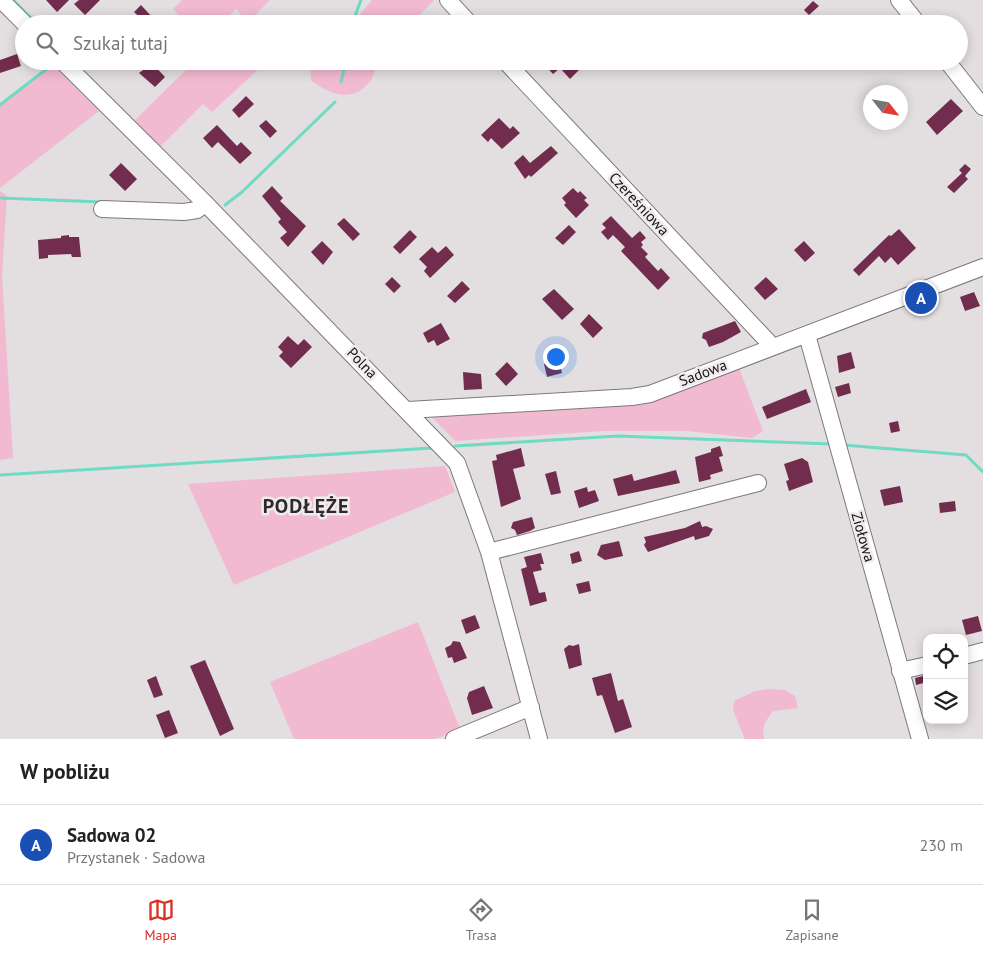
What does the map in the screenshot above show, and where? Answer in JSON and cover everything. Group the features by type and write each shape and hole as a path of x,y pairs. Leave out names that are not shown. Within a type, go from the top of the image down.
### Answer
{"street":[{"path":"1,0 16,15"},
{"path":"448,0 462,15"},
{"path":"899,0 911,15"},
{"name":"Polna","path":"71,70 205,203 408,410 457,463 489,552 539,739"},
{"name":"Czereśniowa","path":"513,70 773,347"},
{"path":"954,70 983,107"},
{"path":"102,209 184,212 197,210 205,203"},
{"name":"Sadowa","path":"408,410 632,397 650,394 983,267"},
{"name":"Ziołowa","path":"807,335 920,739"},
{"path":"489,552 758,483"},
{"path":"968,655 983,651"},
{"path":"900,671 923,666"},
{"path":"454,739 531,707"}],"shaded area":[{"path":"182,0 270,0 255,15 242,15 236,9 230,15 179,15 173,9"},
{"path":"372,0 434,0 420,15 360,15"},
{"path":"44,70 58,70 99,111 0,188 0,105"},
{"path":"186,70 258,70 212,112 203,104 160,147 135,120"},
{"path":"310,70 374,70 371,80 364,88 349,95 333,93 311,80"},
{"path":"0,191 7,196 2,275 13,458 0,460"},
{"path":"739,368 763,431 752,438 687,431 604,431 455,441 431,416 600,405"},
{"path":"445,466 455,492 234,585 188,484"},
{"path":"418,622 460,729 435,739 294,739 270,682"},
{"path":"769,689 785,690 795,696 798,708 773,711 764,727 764,739 745,739 733,710 734,701 755,691"}],"building":[{"path":"46,0 69,0 57,12"},
{"path":"79,0 100,0 85,15 74,4"},
{"path":"813,1 819,6 809,15 804,10"},
{"path":"141,5 150,15 137,15 134,12"},
{"path":"15,55 15,68 0,73 0,60"},
{"path":"143,70 158,70 165,77 155,87 139,73"},
{"path":"549,70 558,70 553,74"},
{"path":"562,70 579,70 570,79"},
{"path":"246,96 254,104 239,118 232,110"},
{"path":"951,99 963,111 937,135 926,122"},
{"path":"499,118 510,129 513,126 520,133 502,149 491,138 488,142 481,135"},
{"path":"266,120 277,131 270,138 259,126"},
{"path":"217,125 237,146 241,142 252,153 240,164 218,142 212,148 203,138"},
{"path":"551,146 558,153 531,177 529,175 525,179 514,163 523,155 530,163"},
{"path":"121,163 137,179 125,191 109,175"},
{"path":"965,164 971,169 965,176 968,179 954,193 947,187 962,173 959,170"},
{"path":"272,186 283,198 280,201 306,226 288,247 280,238 287,232 278,222 281,219 262,196"},
{"path":"573,188 578,193 580,191 587,198 584,200 589,205 576,218 564,205 566,203 562,198"},
{"path":"611,216 632,238 640,231 646,238 641,242 643,245 641,247 648,254 645,257 658,271 661,268 670,278 658,290 621,251 625,247 613,235 608,240 601,232 606,228 602,224"},
{"path":"344,218 360,234 353,241 337,224"},
{"path":"569,225 576,232 563,245 555,238"},
{"path":"899,229 916,248 898,265 891,257 885,263 879,256 859,276 853,270 889,235 891,236"},
{"path":"410,230 417,237 400,254 393,247"},
{"path":"69,235 69,237 79,237 81,257 72,257 71,254 48,255 48,258 39,259 38,240 61,238 61,236"},
{"path":"322,241 333,252 323,265 311,252"},
{"path":"804,241 815,253 805,262 794,250"},
{"path":"446,246 454,255 430,278 424,271 427,267 419,259 432,247 438,253"},
{"path":"392,277 401,286 394,293 385,284"},
{"path":"766,277 778,289 765,300 754,288"},
{"path":"462,281 470,289 455,303 447,296"},
{"path":"554,289 574,309 562,320 542,299"},
{"path":"974,292 980,306 965,311 960,297"},
{"path":"589,314 603,328 593,338 580,324"},
{"path":"735,321 741,332 723,342 709,347 706,340 702,338 703,333"},
{"path":"441,323 450,339 437,346 434,340 428,343 423,333"},
{"path":"288,336 298,345 304,339 312,347 291,368 279,356 283,352 278,347"},
{"path":"851,352 855,368 839,373 837,356"},
{"path":"559,361 562,373 547,377 544,364"},
{"path":"507,362 518,374 506,386 495,374"},
{"path":"463,372 481,374 482,389 464,390"},
{"path":"849,383 851,393 838,397 835,387"},
{"path":"806,389 811,402 767,419 762,407"},
{"path":"898,421 900,431 891,433 889,423"},
{"path":"720,446 723,456 719,457 723,471 710,475 711,479 699,482 695,457 711,452 711,449"},
{"path":"521,448 525,466 513,469 521,499 501,507 492,461 497,460 496,455"},
{"path":"802,458 808,462 813,482 789,491 786,481 789,480 784,464"},
{"path":"676,470 680,483 618,496 613,479 632,474 634,481"},
{"path":"556,471 561,493 551,495 545,474"},
{"path":"900,486 903,502 884,506 880,490"},
{"path":"587,487 588,492 595,490 599,501 579,508 574,491"},
{"path":"955,501 956,511 940,513 939,503"},
{"path":"532,517 535,528 530,531 517,535 515,530 511,528 513,522"},
{"path":"700,521 702,527 706,526 713,529 709,536 695,540 694,536 648,552 644,545 646,542 644,537 685,528"},
{"path":"619,541 623,556 605,560 597,555 601,545"},
{"path":"579,551 582,561 572,564 570,554"},
{"path":"541,553 544,564 540,564 542,570 533,572 539,593 545,592 547,601 530,606 521,569 527,567 524,557"},
{"path":"589,581 591,591 579,594 576,584"},
{"path":"475,615 480,628 466,634 461,620"},
{"path":"978,616 982,631 966,634 962,620"},
{"path":"453,641 460,642 467,658 454,663 452,657 448,658 445,648 451,645"},
{"path":"579,644 582,665 569,669 564,649 569,645"},
{"path":"205,660 234,729 220,736 190,666"},
{"path":"611,673 618,701 623,699 632,727 615,733 602,695 597,696 592,678"},
{"path":"156,676 163,695 154,698 147,680"},
{"path":"923,676 923,683 916,685 915,678"},
{"path":"484,686 493,708 472,715 467,698 469,692"},
{"path":"169,710 178,733 165,738 156,715"}],"waterway":[{"path":"13,0 28,15"},
{"path":"355,15 361,0"},
{"path":"0,105 45,70"},
{"path":"341,82 344,70"},
{"path":"225,205 242,192 335,102"},
{"path":"0,198 102,202"},
{"path":"455,446 618,436 832,444"},
{"path":"843,445 966,455 983,472"},
{"path":"0,475 432,448"}],"place":[{"name":"Sadowa 02","path":"921,298"}],"district":[{"name":"PODŁĘŻE","path":"306,506"}]}
